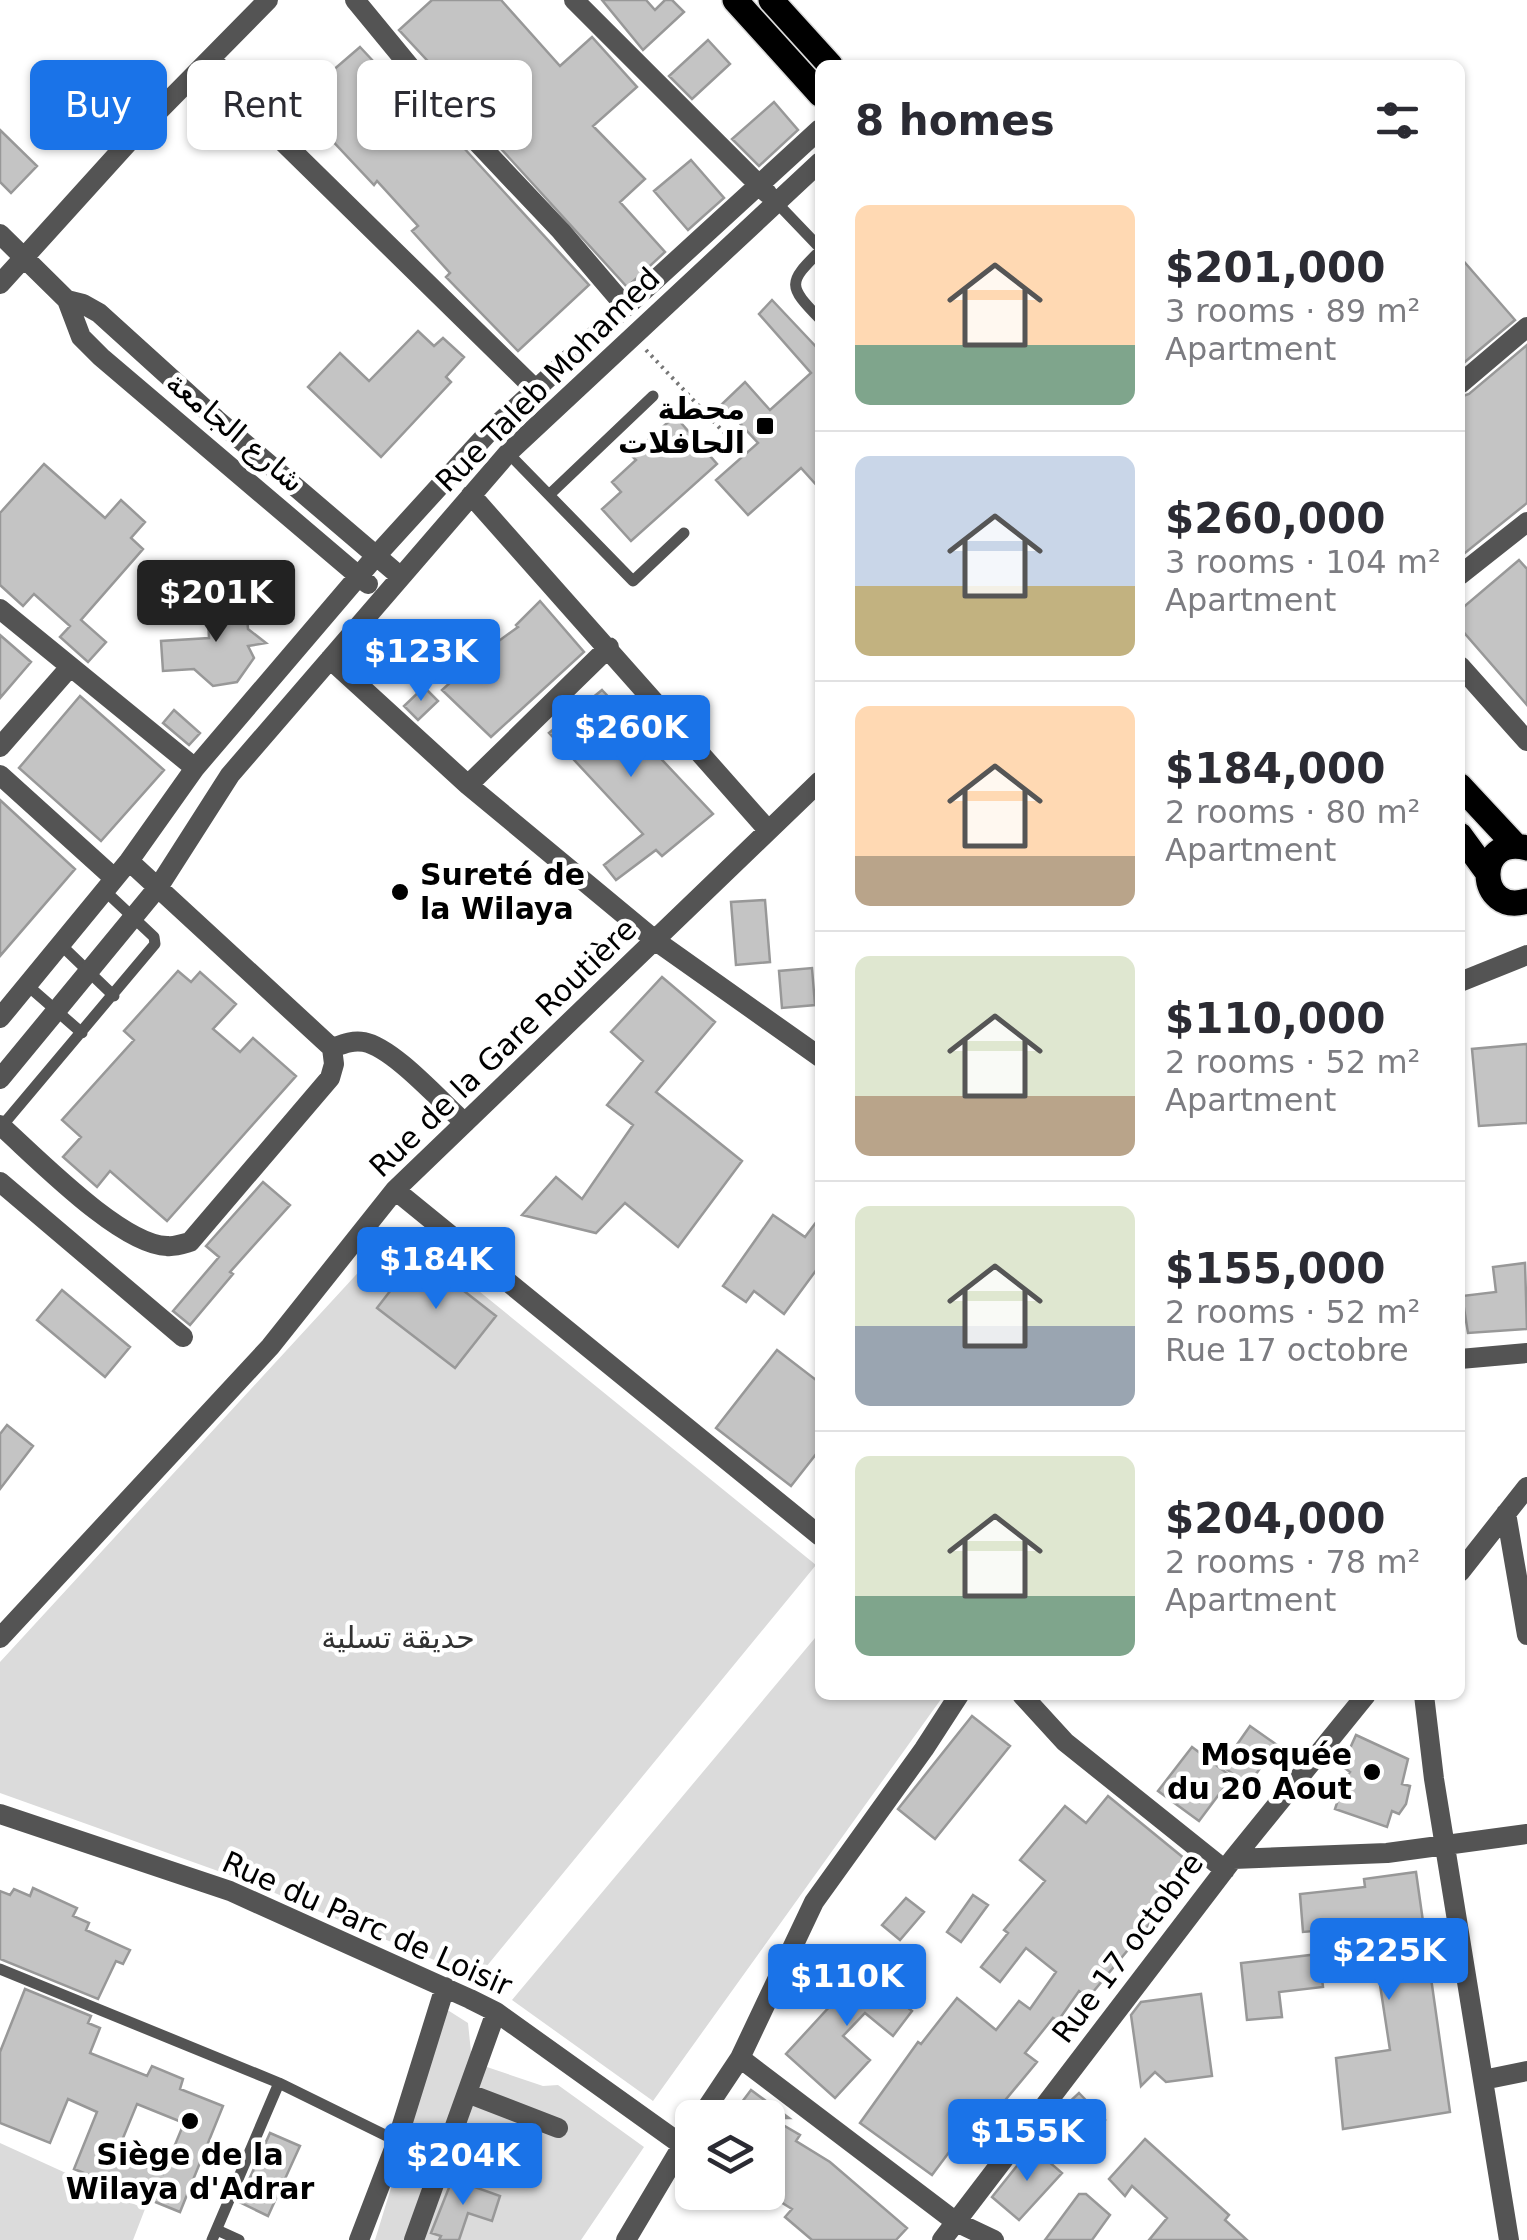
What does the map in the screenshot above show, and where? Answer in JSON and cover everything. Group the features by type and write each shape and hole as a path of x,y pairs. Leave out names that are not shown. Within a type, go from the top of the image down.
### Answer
{"main road":[{"path":"734,0 815,89"},
{"path":"771,0 825,60"},
{"path":"1465,791 1521,846 1493,856 1487,872"},
{"path":"1465,842 1487,872 1496,896 1524,906"}],"street":[{"path":"0,284 268,0"},
{"path":"354,0 439,102 625,306"},
{"path":"574,0 775,202"},
{"path":"211,58 277,136 534,388"},
{"name":"Rue Taleb Mohamed","path":"0,1018 129,861 195,768 488,433 815,134"},
{"name":"Rue Taleb Mohamed","path":"0,1079 159,886 230,775 508,453 815,166"},
{"name":"شارع الجامعة","path":"0,234 67,300 99,313 401,578"},
{"name":"شارع الجامعة","path":"67,300 81,337 101,357 382,597"},
{"path":"1465,380 1527,327"},
{"path":"488,433 508,453"},
{"path":"471,496 768,830"},
{"path":"1465,571 1525,529"},
{"path":"0,610 195,768"},
{"path":"468,784 609,647"},
{"path":"330,659 468,784 656,941 815,1053"},
{"path":"0,747 70,667"},
{"path":"1465,672 1527,742"},
{"path":"0,775 109,884"},
{"name":"Rue de la Gare Routière","path":"0,1638 270,1347 395,1190 815,785"},
{"path":"1,1126 104,1216 145,1241 167,1246 190,1242 330,1078 334,1064 332,1048 129,861"},
{"path":"1465,980 1527,956"},
{"path":"332,1048 348,1042 365,1042 383,1050 465,1124"},
{"path":"0,1182 183,1337"},
{"path":"395,1190 815,1532"},
{"path":"1465,1360 1527,1354"},
{"path":"1465,1566 1527,1487"},
{"path":"1506,1513 1527,1635"},
{"path":"712,2100 740,2058 814,1902 956,1700"},
{"path":"1027,1700 1065,1742 1229,1864 1387,1853 1445,1842 1527,1834"},
{"name":"Rue 17 octobre","path":"942,2240 1229,1864 1362,1700"},
{"path":"1425,1700 1509,2240"},
{"name":"Rue du Parc de Loisir","path":"0,1814 230,1891 446,1986 496,2012 675,2129"},
{"path":"359,2240 446,1986"},
{"path":"414,2240 496,2012"},
{"path":"740,2058 956,2222 994,2240"},
{"path":"1483,2080 1527,2071"},
{"path":"467,2093 558,2128"},
{"path":"626,2240 675,2157"}],"lane":[{"path":"775,202 815,244"},
{"path":"815,254 796,274 794,286 798,297 815,314"},
{"path":"550,495 653,396"},
{"path":"508,453 633,581 684,533"},
{"path":"1,1126 155,944 154,937 109,884"},
{"path":"60,945 114,996"},
{"path":"27,985 82,1033"},
{"path":"0,1969 279,2084 396,2141"},
{"path":"239,2240 214,2235 279,2084"}],"path":[{"path":"632,336 733,442"}],"green space":[{"name":"حديقة تسلية","path":"400,1227 815,1564 477,1978 246,1881 0,1793 0,1662"},
{"path":"815,1638 815,1700 940,1700 653,2101 512,2000"},
{"path":"446,2009 468,2023 472,2062 543,2086 558,2085 644,2147 581,2240 375,2240"},
{"path":"0,2143 145,2209 133,2240 0,2240"}],"building":[{"path":"432,0 501,0 560,66 592,37 637,87 593,126 645,179 620,202 665,252 627,287 502,150 532,150 532,60 427,60 399,30"},
{"path":"602,0 646,0 655,10 665,0 672,0 684,12 643,50"},
{"path":"708,40 730,64 692,99 669,76"},
{"path":"360,47 372,60 357,60 357,150 466,150 589,285 518,351 446,277 450,273 412,231 418,226 377,181 374,185 337,146 337,67"},
{"path":"774,102 798,130 759,166 732,139"},
{"path":"0,130 37,166 11,193 0,182"},
{"path":"691,160 724,198 688,230 654,191"},
{"path":"1465,263 1515,320 1465,362"},
{"path":"772,300 815,346 815,483 801,468 748,515 716,480 758,443 722,404 745,382 770,410 811,373 759,314"},
{"path":"418,331 434,346 443,338 464,357 446,377 451,382 381,457 308,387 340,353 369,381"},
{"path":"1527,345 1527,503 1465,553 1465,395"},
{"path":"675,416 717,464 631,541 602,509 621,492 612,482 636,460 631,455"},
{"path":"44,464 105,518 121,500 145,522 131,538 143,549 81,620 106,642 88,662 60,637 70,626 34,594 23,606 0,585 0,513"},
{"path":"1519,560 1527,569 1527,705 1465,634 1465,606"},
{"path":"238,587 239,616 247,616 248,629 266,643 248,646 254,658 237,682 213,686 194,669 163,671 161,641 209,638 208,619 216,619 215,588"},
{"path":"540,601 584,652 491,737 442,690 518,627"},
{"path":"0,635 31,662 0,698"},
{"path":"424,687 438,701 418,720 404,706"},
{"path":"602,690 619,708 616,711 713,814 662,856 656,850 616,880 604,865 643,834 549,733"},
{"path":"80,696 164,770 101,841 19,768"},
{"path":"174,710 200,733 189,745 163,723"},
{"path":"0,800 75,869 0,956"},
{"path":"765,900 770,962 736,965 731,902"},
{"path":"812,968 815,1005 782,1008 779,971"},
{"path":"178,971 191,982 200,972 236,1004 213,1029 240,1052 253,1038 296,1076 167,1221 110,1171 97,1187 63,1157 81,1137 62,1120 134,1040 124,1031"},
{"path":"662,977 715,1022 656,1092 742,1161 678,1247 625,1203 596,1233 522,1215 556,1177 582,1199 633,1125 607,1105 643,1061 611,1032"},
{"path":"1527,1044 1527,1123 1479,1126 1472,1049"},
{"path":"263,1182 290,1205 230,1272 233,1274 190,1325 173,1311 219,1257 206,1246"},
{"path":"773,1215 805,1237 815,1224 815,1272 784,1314 754,1291 746,1302 723,1286"},
{"path":"418,1255 496,1316 455,1368 377,1308"},
{"path":"1525,1263 1527,1329 1468,1333 1465,1296 1496,1292 1493,1267"},
{"path":"62,1290 130,1347 105,1377 37,1320"},
{"path":"777,1350 815,1379 815,1455 791,1486 716,1428"},
{"path":"7,1425 33,1446 0,1489 0,1434"},
{"path":"972,1716 1010,1746 935,1839 898,1809"},
{"path":"1250,1726 1277,1745 1248,1785 1222,1766"},
{"name":"Mosquée du 20 Aout","path":"1356,1735 1408,1759 1402,1784 1410,1786 1406,1804 1399,1814 1392,1811 1387,1827 1335,1809 1339,1797 1335,1792 1350,1772 1342,1766"},
{"path":"1192,1747 1232,1777 1199,1821 1158,1791"},
{"path":"1108,1796 1196,1868 1088,1998 1079,1991 1058,2021 1053,2018 1025,2053 1037,2062 992,2116 982,2108 932,2175 860,2123 918,2042 921,2044 957,1998 996,2030 1019,2001 1030,2009 1056,1972 1026,1948 1000,1982 981,1967 1008,1933 1004,1930 1045,1881 1020,1860 1065,1806 1086,1823"},
{"path":"1416,1872 1450,2112 1343,2129 1336,2058 1390,2050 1371,1926 1303,1932 1300,1894 1365,1887 1364,1879"},
{"path":"33,1888 77,1908 73,1916 89,1923 86,1930 130,1950 123,1964 116,1961 98,1999 0,1959 0,1891 10,1895 14,1889 30,1896"},
{"path":"973,1895 988,1905 961,1942 947,1932"},
{"path":"906,1898 924,1912 900,1940 882,1925"},
{"path":"1319,1954 1323,1987 1279,1992 1282,2017 1247,2020 1241,1963"},
{"path":"859,1958 890,1986 886,1990 912,2011 893,2036 865,2013 843,2036 870,2060 835,2098 786,2054 842,1993 834,1985"},
{"path":"25,1989 91,2016 88,2023 100,2028 90,2053 147,2076 152,2066 183,2079 180,2089 223,2106 180,2212 74,2169 97,2112 68,2099 50,2143 0,2123 0,2052","holes":["137,2104 184,2123 163,2174 116,2155"]},
{"path":"1201,1994 1212,2076 1166,2082 1155,2072 1141,2086 1131,2015 1141,2002"},
{"path":"751,2090 765,2100 744,2100"},
{"path":"1079,2093 1105,2120 1077,2146 1051,2119"},
{"path":"785,2126 800,2135 796,2141 830,2162 907,2228 896,2240 812,2240 785,2217 792,2209 785,2205"},
{"path":"270,2133 300,2146 268,2216 239,2202"},
{"path":"1145,2139 1229,2215 1225,2220 1247,2240 1149,2240 1167,2218 1132,2186 1125,2196 1109,2179"},
{"path":"1032,2147 1062,2173 1019,2220 992,2197"},
{"path":"454,2175 500,2196 492,2221 468,2213 459,2240 439,2240 441,2236 431,2233"},
{"path":"1079,2194 1086,2194 1110,2215 1092,2240 1045,2240"}],"place":[{"name":"محطة الحافلات","path":"765,426"},
{"name":"Sureté de la Wilaya","path":"400,892"},
{"name":"Mosquée du 20 Aout","path":"1372,1772"},
{"name":"Siège de la Wilaya d'Adrar","path":"190,2121"}]}
